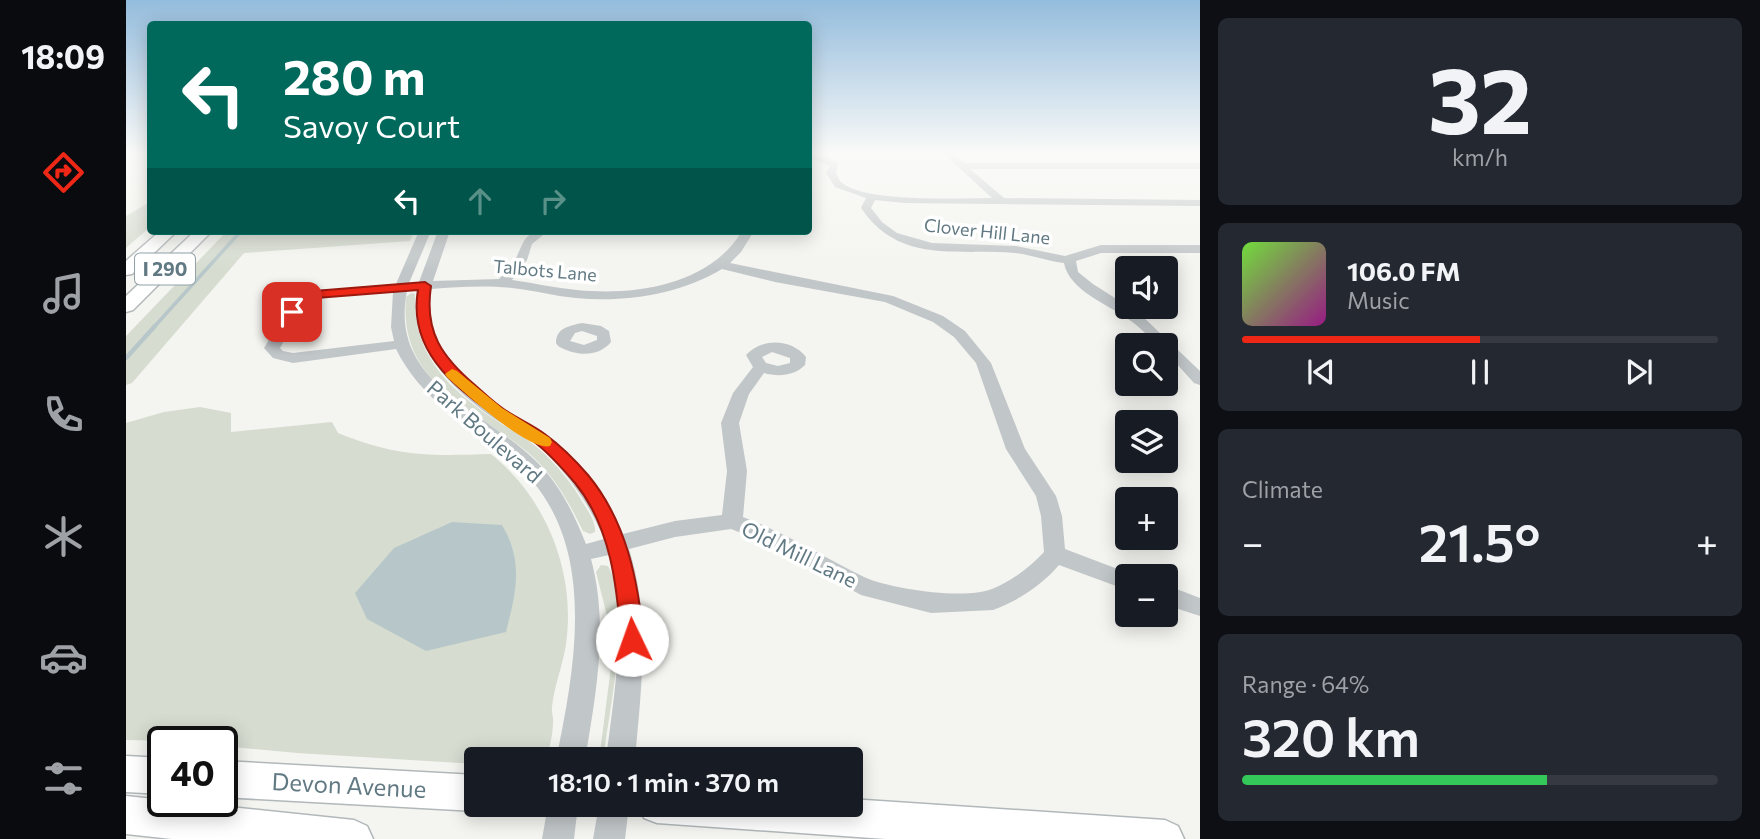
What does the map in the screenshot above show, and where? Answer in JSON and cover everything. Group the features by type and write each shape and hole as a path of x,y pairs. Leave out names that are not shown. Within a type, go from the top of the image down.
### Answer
{"highway":[{"name":"I 290","path":"126,270 165,235"},
{"name":"I 290","path":"126,306 200,235"}],"main road":[{"path":"126,774 147,775"},
{"name":"Devon Avenue","path":"238,780 464,792"},
{"path":"126,815 354,839"},
{"path":"836,817 1165,839"}],"street":[{"path":"858,192 872,197 1200,204"},
{"path":"991,192 1001,201"},
{"name":"Clover Hill Lane","path":"872,197 866,208 882,231 937,247 1020,250 1069,259 1088,251 1185,249"},
{"name":"Park Boulevard","path":"423,235 400,287 398,317 402,344 422,379 456,413 515,453 533,470 547,487 566,519 579,554 589,603 590,632 572,747"},
{"name":"Park Boulevard","path":"443,235 425,286 422,304 429,341 448,369 479,399 540,439 583,481 617,543 632,615 621,747"},
{"path":"503,283 521,260 527,243 537,235"},
{"name":"Talbots Lane","path":"402,344 293,358 278,355 272,348 297,305 304,298 323,293 503,283 588,295 650,290 702,275 721,265 741,245 746,235"},
{"path":"1185,249 1200,249"},
{"path":"1185,249 1200,259"},
{"path":"1069,259 1072,273 1145,326 1200,380"},
{"path":"721,265 889,299 919,309 952,329 976,351 993,380 1000,413 1016,453 1048,499 1055,554 1115,576"},
{"path":"582,327 588,295"},
{"path":"732,522 737,471 730,423 741,393 761,367"},
{"name":"Old Mill Lane","path":"579,554 675,529 732,522 772,536 861,586 931,603 993,600 1037,575 1055,554"},
{"path":"1178,599 1199,606"},
{"path":"558,839 561,817"},
{"path":"610,839 613,817"}],"shaded area":[{"path":"147,204 147,230 126,248 126,216"},
{"path":"223,235 412,235 410,241 244,253 132,383 126,385 126,336"},
{"path":"411,293 415,294 420,334 436,367 462,395 534,445 552,461 579,496 593,521 595,532 590,534 583,531 561,491 532,456 445,392 428,374 415,353 407,328 406,297"},
{"path":"200,407 231,413 231,432 332,422 338,433 396,451 431,455 491,454 511,472 542,515 561,565 568,617 566,644 553,699 553,728 549,747 464,747 464,763 238,747 238,726 147,726 147,740 126,740 126,423 164,412"},
{"path":"452,522 502,525 516,565 513,604 506,632 426,651 367,619 355,593 394,548"},
{"path":"601,565 608,566 615,584 618,605 617,657 605,747 601,747 614,644 596,572"}],"waterway":[{"path":"154,327 237,235"},
{"path":"126,358 155,326"}],"slow traffic":[{"path":"452,374 496,412 544,442"}],"route":[{"path":"292,312 304,298 314,294 425,286 422,304 424,324 429,341 448,369 496,412 540,439 562,459 583,481 599,508 617,543 628,589 632,640"}]}
